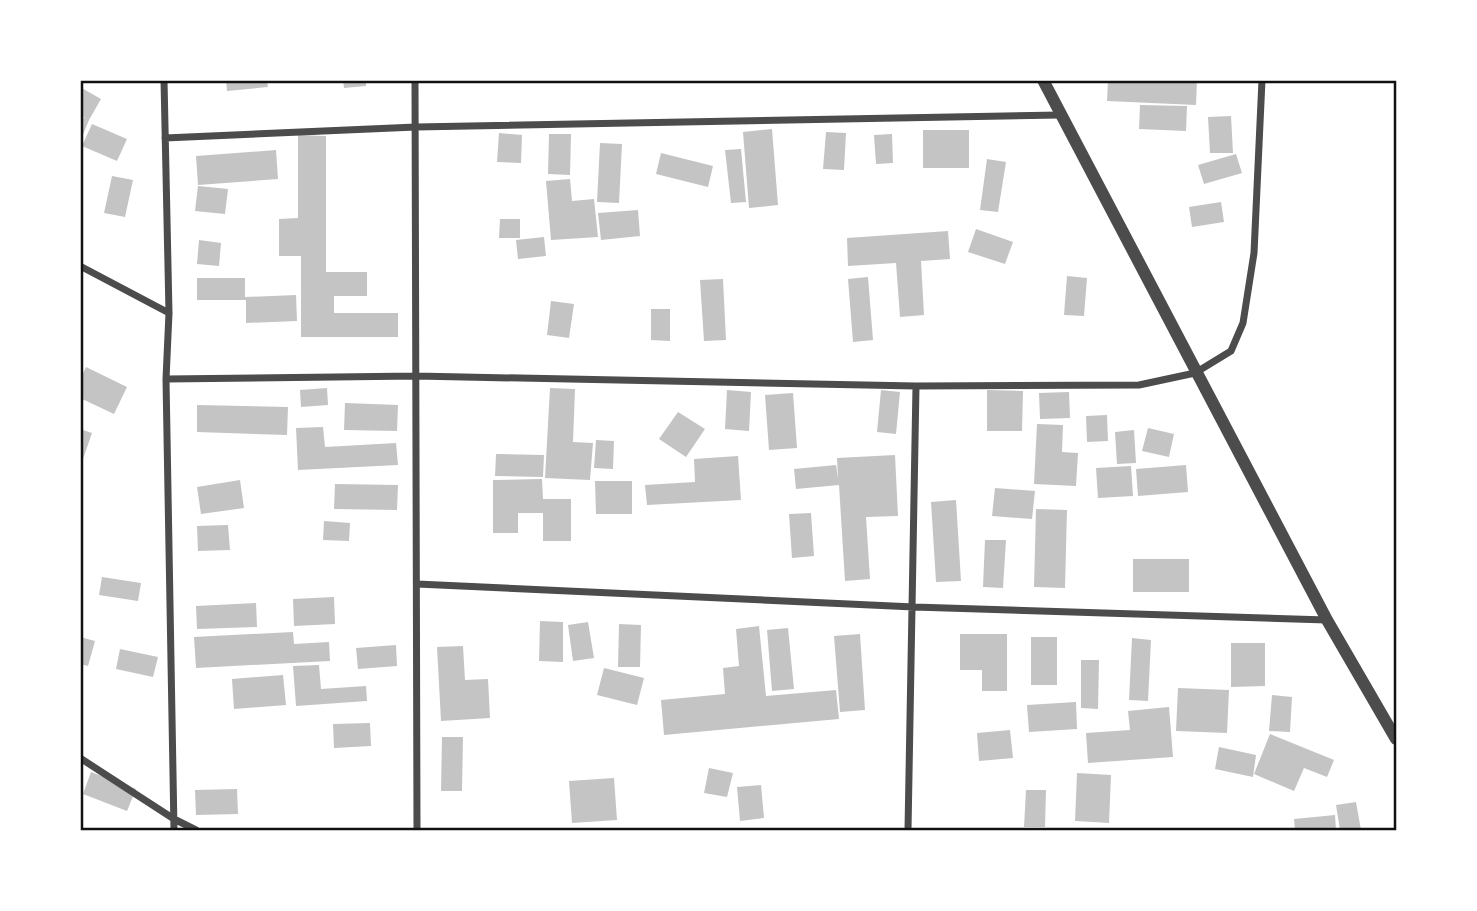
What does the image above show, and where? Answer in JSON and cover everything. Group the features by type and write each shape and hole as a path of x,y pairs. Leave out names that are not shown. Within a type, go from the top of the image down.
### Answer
{"street":[{"path":"164,80 174,831"},
{"path":"415,80 417,831"},
{"path":"1043,80 1327,620 1396,739"},
{"path":"166,379 416,376 916,386 1139,385 1195,373 1231,351 1243,323 1254,253 1262,80"},
{"path":"165,138 416,127 1060,115"},
{"path":"80,265 169,313"},
{"path":"908,831 916,386"},
{"path":"417,584 914,607 1327,620"},
{"path":"80,758 197,831"}],"building":[{"path":"226,80 267,80 268,87 227,91"},
{"path":"343,80 366,80 366,86 344,88"},
{"path":"1108,80 1197,80 1196,105 1107,101"},
{"path":"80,87 101,99 80,142 80,116 87,119 80,115"},
{"path":"1140,105 1187,106 1186,131 1139,129"},
{"path":"1231,116 1233,153 1210,153 1208,117"},
{"path":"92,124 127,139 117,161 82,146"},
{"path":"772,129 778,205 749,208 743,132"},
{"path":"923,130 969,130 969,168 923,168"},
{"path":"826,132 846,133 844,170 823,169"},
{"path":"499,133 522,135 521,163 497,162"},
{"path":"549,134 571,134 570,175 548,174"},
{"path":"892,134 893,163 876,164 874,135"},
{"path":"298,135 326,136 326,272 367,272 367,296 334,296 334,313 398,313 398,337 301,337 301,256 279,256 279,219 298,218"},
{"path":"600,143 622,144 619,203 597,202"},
{"path":"741,149 746,202 731,203 725,150"},
{"path":"276,150 278,179 198,185 196,156"},
{"path":"661,153 713,166 708,187 656,174"},
{"path":"1236,154 1242,173 1204,184 1198,165"},
{"path":"987,159 1006,162 998,212 980,210"},
{"path":"112,176 133,180 125,217 104,213"},
{"path":"570,179 572,201 594,199 598,237 551,240 546,181"},
{"path":"198,186 228,189 225,214 195,211"},
{"path":"1221,202 1224,222 1192,227 1189,207"},
{"path":"638,210 640,236 601,240 598,213"},
{"path":"500,219 520,219 520,238 499,238"},
{"path":"976,229 1013,242 1005,264 968,252"},
{"path":"948,231 950,259 921,261 924,315 900,317 896,263 848,266 847,238"},
{"path":"544,237 546,256 518,259 516,240"},
{"path":"199,240 221,243 219,266 197,264"},
{"path":"1067,276 1087,278 1084,316 1064,315"},
{"path":"868,277 873,340 853,342 848,279"},
{"path":"197,278 245,278 245,297 296,295 297,321 246,323 246,300 197,300"},
{"path":"723,279 726,340 704,341 700,280"},
{"path":"551,301 574,304 569,338 547,335"},
{"path":"651,309 670,309 670,341 651,340"},
{"path":"86,367 127,387 114,414 80,398 80,380"},
{"path":"327,388 328,405 301,407 300,390"},
{"path":"550,388 575,389 573,442 593,443 590,480 545,478"},
{"path":"727,390 751,392 749,431 725,429"},
{"path":"881,390 900,392 896,434 877,432"},
{"path":"987,390 1023,391 1022,431 987,431"},
{"path":"1069,392 1070,418 1040,419 1039,393"},
{"path":"793,393 797,448 769,450 765,395"},
{"path":"345,403 398,405 397,431 344,430"},
{"path":"197,405 288,407 287,435 197,432"},
{"path":"678,412 705,429 686,457 659,439"},
{"path":"1107,415 1108,441 1087,442 1086,416"},
{"path":"1037,424 1063,425 1062,452 1078,453 1076,486 1034,484"},
{"path":"323,427 325,447 396,443 398,465 298,470 296,428"},
{"path":"1148,428 1174,434 1169,457 1142,451"},
{"path":"80,429 92,433 83,459 80,458"},
{"path":"1134,430 1136,463 1117,464 1115,432"},
{"path":"596,440 614,441 613,469 594,468"},
{"path":"496,454 544,455 543,477 495,476"},
{"path":"895,455 898,516 866,517 870,579 845,581 839,485 796,489 794,469 836,465 838,479 837,458"},
{"path":"738,456 741,500 647,505 645,485 695,482 694,459"},
{"path":"1186,465 1188,492 1138,496 1136,469"},
{"path":"1131,466 1133,496 1098,498 1096,468"},
{"path":"542,479 543,499 571,499 571,541 543,541 543,513 518,513 518,533 493,533 493,480"},
{"path":"240,480 244,508 201,514 197,487"},
{"path":"595,481 632,481 632,514 596,514"},
{"path":"335,484 398,485 397,510 334,509"},
{"path":"995,488 1035,491 1032,519 992,516"},
{"path":"956,500 961,581 936,582 931,502"},
{"path":"1036,509 1067,510 1065,588 1034,587"},
{"path":"811,513 814,556 792,558 789,514"},
{"path":"324,521 350,523 349,541 323,540"},
{"path":"228,525 230,550 198,551 197,526"},
{"path":"985,540 1006,540 1003,588 983,587"},
{"path":"1133,559 1189,559 1189,592 1133,592"},
{"path":"102,577 141,583 138,601 99,595"},
{"path":"334,597 335,624 294,626 293,599"},
{"path":"256,603 257,627 197,629 196,606"},
{"path":"540,621 563,622 563,662 539,661"},
{"path":"588,622 594,658 573,661 568,625"},
{"path":"619,624 641,625 640,667 618,667"},
{"path":"759,626 766,696 836,690 839,719 664,735 661,700 725,694 723,668 739,666 736,629"},
{"path":"788,628 794,689 772,691 767,630"},
{"path":"293,632 294,644 329,642 330,661 196,668 194,637"},
{"path":"860,634 865,710 840,712 834,636"},
{"path":"960,634 1007,634 1007,691 982,691 982,670 960,670"},
{"path":"80,637 95,641 88,666 80,664"},
{"path":"1031,637 1057,637 1057,685 1031,685"},
{"path":"1132,638 1151,640 1148,701 1129,700"},
{"path":"1231,643 1265,643 1265,686 1231,687"},
{"path":"396,645 397,666 358,669 356,648"},
{"path":"463,646 465,680 488,679 490,718 441,721 437,647"},
{"path":"120,649 158,657 153,677 116,669"},
{"path":"1081,660 1099,660 1098,709 1081,708"},
{"path":"319,665 321,689 366,686 367,701 296,706 293,666"},
{"path":"604,668 644,678 637,705 597,695"},
{"path":"283,675 286,705 234,709 232,679"},
{"path":"1178,688 1229,690 1227,733 1176,731"},
{"path":"1272,695 1292,697 1290,732 1269,731"},
{"path":"1076,702 1077,729 1029,732 1027,705"},
{"path":"1169,707 1173,757 1088,763 1086,733 1130,730 1128,711"},
{"path":"370,723 371,746 334,748 333,724"},
{"path":"1010,730 1013,758 979,761 977,733"},
{"path":"1270,734 1334,760 1327,777 1304,768 1294,791 1254,774"},
{"path":"442,737 463,737 462,791 441,791"},
{"path":"1219,747 1256,755 1253,777 1215,769"},
{"path":"709,768 733,773 727,797 704,793"},
{"path":"91,772 136,789 127,811 83,794"},
{"path":"1077,773 1111,775 1109,823 1075,821"},
{"path":"614,778 617,820 572,823 569,781"},
{"path":"761,785 764,818 740,821 737,787"},
{"path":"237,789 238,814 196,815 195,790"},
{"path":"1026,790 1046,790 1045,827 1024,827"},
{"path":"1356,802 1361,830 1340,830 1336,805"},
{"path":"1335,815 1336,830 1295,830 1294,819"}]}
